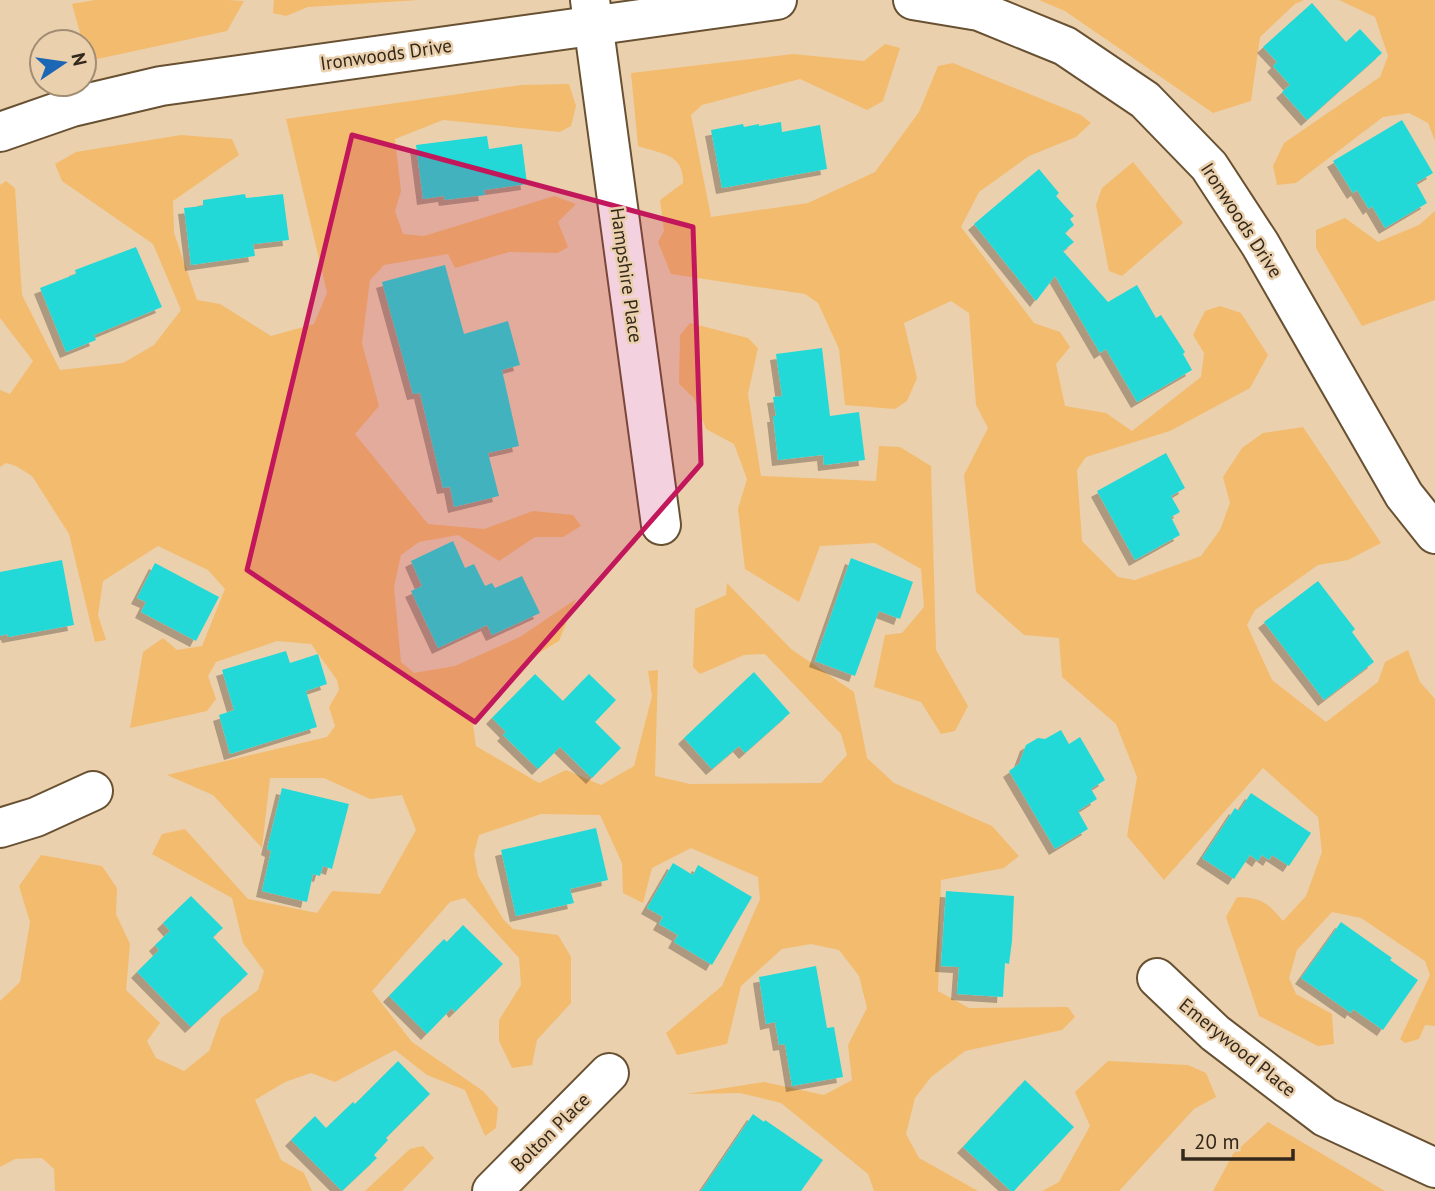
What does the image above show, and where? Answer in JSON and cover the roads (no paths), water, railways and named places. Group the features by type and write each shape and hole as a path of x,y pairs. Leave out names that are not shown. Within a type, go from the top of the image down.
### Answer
{"street":[{"name":"Ironwoods Drive","path":"0,132 72,107 161,86 592,12 777,0"},
{"name":"Ironwoods Drive","path":"913,0 979,11 1065,46 1145,100 1164,119 1209,166 1253,233 1404,495 1435,534"},
{"name":"Hampshire Place","path":"592,12 661,526"},
{"path":"0,828 36,817 93,791"},
{"name":"Emerywood Place","path":"1157,978 1215,1033 1325,1117 1435,1168"},
{"name":"Bolton Place","path":"492,1191 609,1073"}]}
